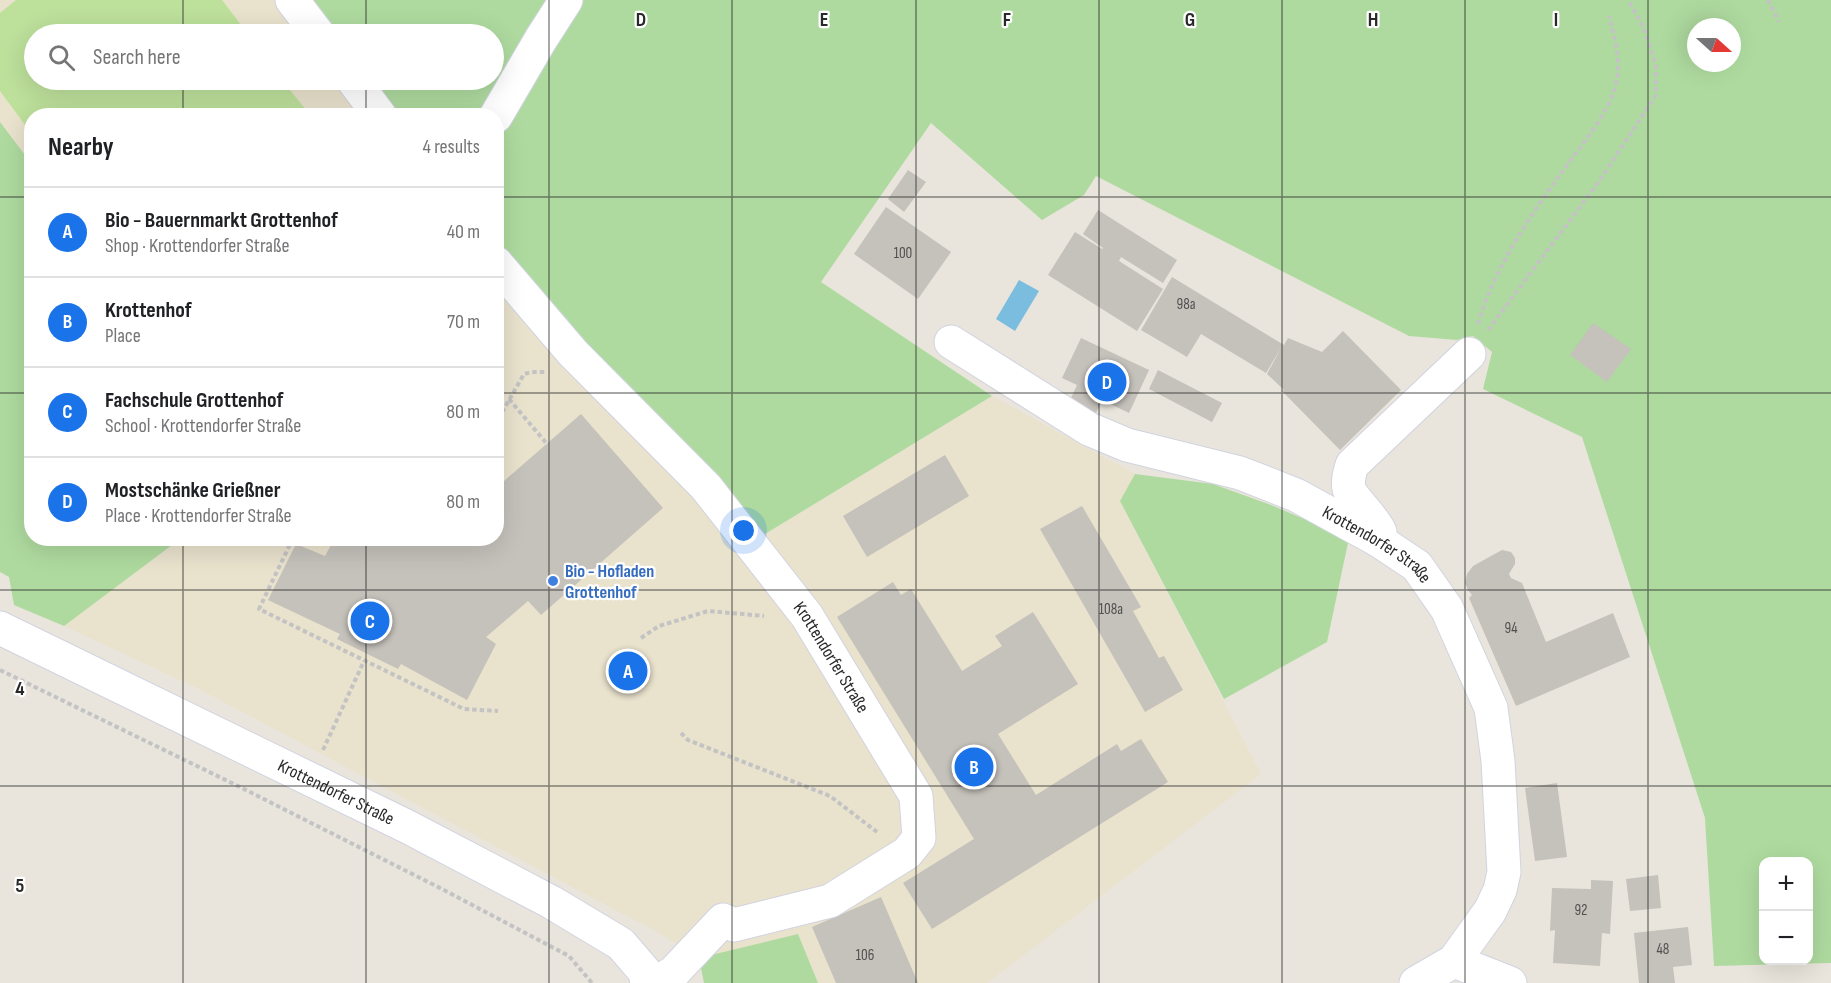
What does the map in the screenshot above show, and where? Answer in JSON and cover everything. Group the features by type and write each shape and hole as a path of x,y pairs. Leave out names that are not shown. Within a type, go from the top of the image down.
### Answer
{"street":[{"path":"292,0 310,24"},
{"path":"501,108 566,0"},
{"path":"360,90 374,108"},
{"name":"Krottendorfer Straße","path":"504,272 573,353 706,487 807,616 916,796 919,838 907,853"},
{"name":"Krottendorfer Straße","path":"951,342 1089,429 1127,445 1240,473 1296,495 1378,540 1417,566 1447,609 1491,708 1495,725 1504,872 1500,890 1490,911 1454,961"},
{"path":"1378,540 1380,532 1376,523 1349,490 1349,478 1353,465 1469,354"},
{"name":"Krottendorfer Straße","path":"0,628 398,822 551,902 621,944 645,972 647,983"},
{"path":"655,983 674,973 723,920 734,925 830,901 907,853"},
{"path":"1416,983 1454,961 1510,983"}],"path":[{"path":"1469,354 1600,180 1656,94 1656,65 1643,26 1628,0"},
{"path":"1768,0 1779,22"},
{"path":"1469,354 1480,316 1494,281 1534,211 1608,104 1617,79 1617,52 1609,16"},
{"path":"504,408 524,375 532,372 597,378"},
{"path":"509,399 547,444"},
{"path":"289,546 259,609 464,710 498,711"},
{"path":"641,638 659,626 708,611 757,616 782,613 807,616"},
{"path":"326,744 364,661"},
{"path":"0,670 238,786 549,945 569,956 592,983"},
{"path":"681,733 688,740 830,796 907,853"}],"shaded area":[{"path":"0,0 281,0 299,24 24,24 24,90 349,90 363,108 24,108 24,154 0,122"},
{"path":"504,289 741,543 765,534 992,396 1135,474 1120,501 1261,774 987,983 818,983 798,934 699,958 659,933 197,688 64,626 171,546 504,546"}],"green space":[{"path":"16,0 222,0 240,24 24,24 24,90 290,90 304,108 24,108 24,124 0,91 0,13"},
{"path":"305,0 555,0 504,83 504,24 323,24"},
{"path":"575,0 1831,0 1831,963 1813,963 1813,857 1759,857 1759,965 1714,966 1705,818 1582,437 1483,389 1492,352 1473,336 1457,340 1409,336 1096,176 1084,195 1042,220 931,123 821,282 992,396 765,534 524,286 504,255 504,120 511,102"},
{"path":"370,90 500,90 489,108 384,108"},
{"path":"0,122 24,154 24,546 171,546 64,626 14,605 9,577 0,572"},
{"path":"1135,474 1213,484 1271,505 1349,538 1327,642 1224,699 1120,501"},
{"path":"798,934 818,983 704,983 699,958"}],"water":[{"path":"1019,280 1039,291 1015,331 996,319"}],"building":[{"path":"908,170 926,182 904,212 888,199"},
{"path":"886,207 951,252 918,299 854,254"},
{"path":"1098,210 1177,260 1163,283 1121,257 1119,261 1163,289 1137,331 1048,275 1075,232 1103,248 1083,234"},
{"path":"1172,277 1284,345 1288,338 1322,352 1343,331 1401,390 1340,450 1267,374 1281,348 1266,373 1201,334 1187,357 1141,330"},
{"path":"1593,323 1631,349 1607,382 1570,355"},
{"path":"1081,338 1149,370 1129,413 1102,400 1092,422 1066,409 1077,385 1062,378"},
{"path":"1158,370 1222,403 1212,422 1149,389"},
{"path":"581,414 663,508 541,615 528,601 486,637 496,644 467,700 401,664 398,669 337,639 340,634 268,600 295,546 301,546 325,556 331,546 504,546 504,481"},
{"path":"945,455 969,496 867,557 843,516"},
{"path":"1082,506 1141,607 1133,611 1159,658 1164,656 1183,690 1145,712 1040,529"},
{"path":"1502,550 1511,552 1515,558 1515,564 1509,574 1511,578 1522,583 1546,642 1613,613 1630,657 1516,706 1469,598 1472,595 1465,583 1467,574 1473,566"},
{"path":"893,582 901,595 911,589 962,671 1002,646 995,636 1033,612 1078,684 998,734 1036,795 1117,744 1121,751 1141,739 1168,782 932,929 903,883 974,839 837,617"},
{"path":"1557,783 1567,857 1535,861 1525,788"},
{"path":"1658,875 1661,908 1630,911 1626,879"},
{"path":"1591,880 1613,881 1610,934 1602,933 1600,966 1553,963 1555,930 1550,931 1552,888 1591,889"},
{"path":"881,897 918,983 836,983 812,927"},
{"path":"1688,927 1692,965 1673,967 1675,983 1639,983 1634,933"}],"place":[{"name":"Mostschänke Grießner","path":"1107,382"},
{"name":"Bio - Hofladen Grottenhof","path":"553,581"},
{"name":"Fachschule Grottenhof","path":"370,621"},
{"name":"Bio - Bauernmarkt Grottenhof","path":"628,671"},
{"name":"Krottenhof","path":"974,767"}]}
